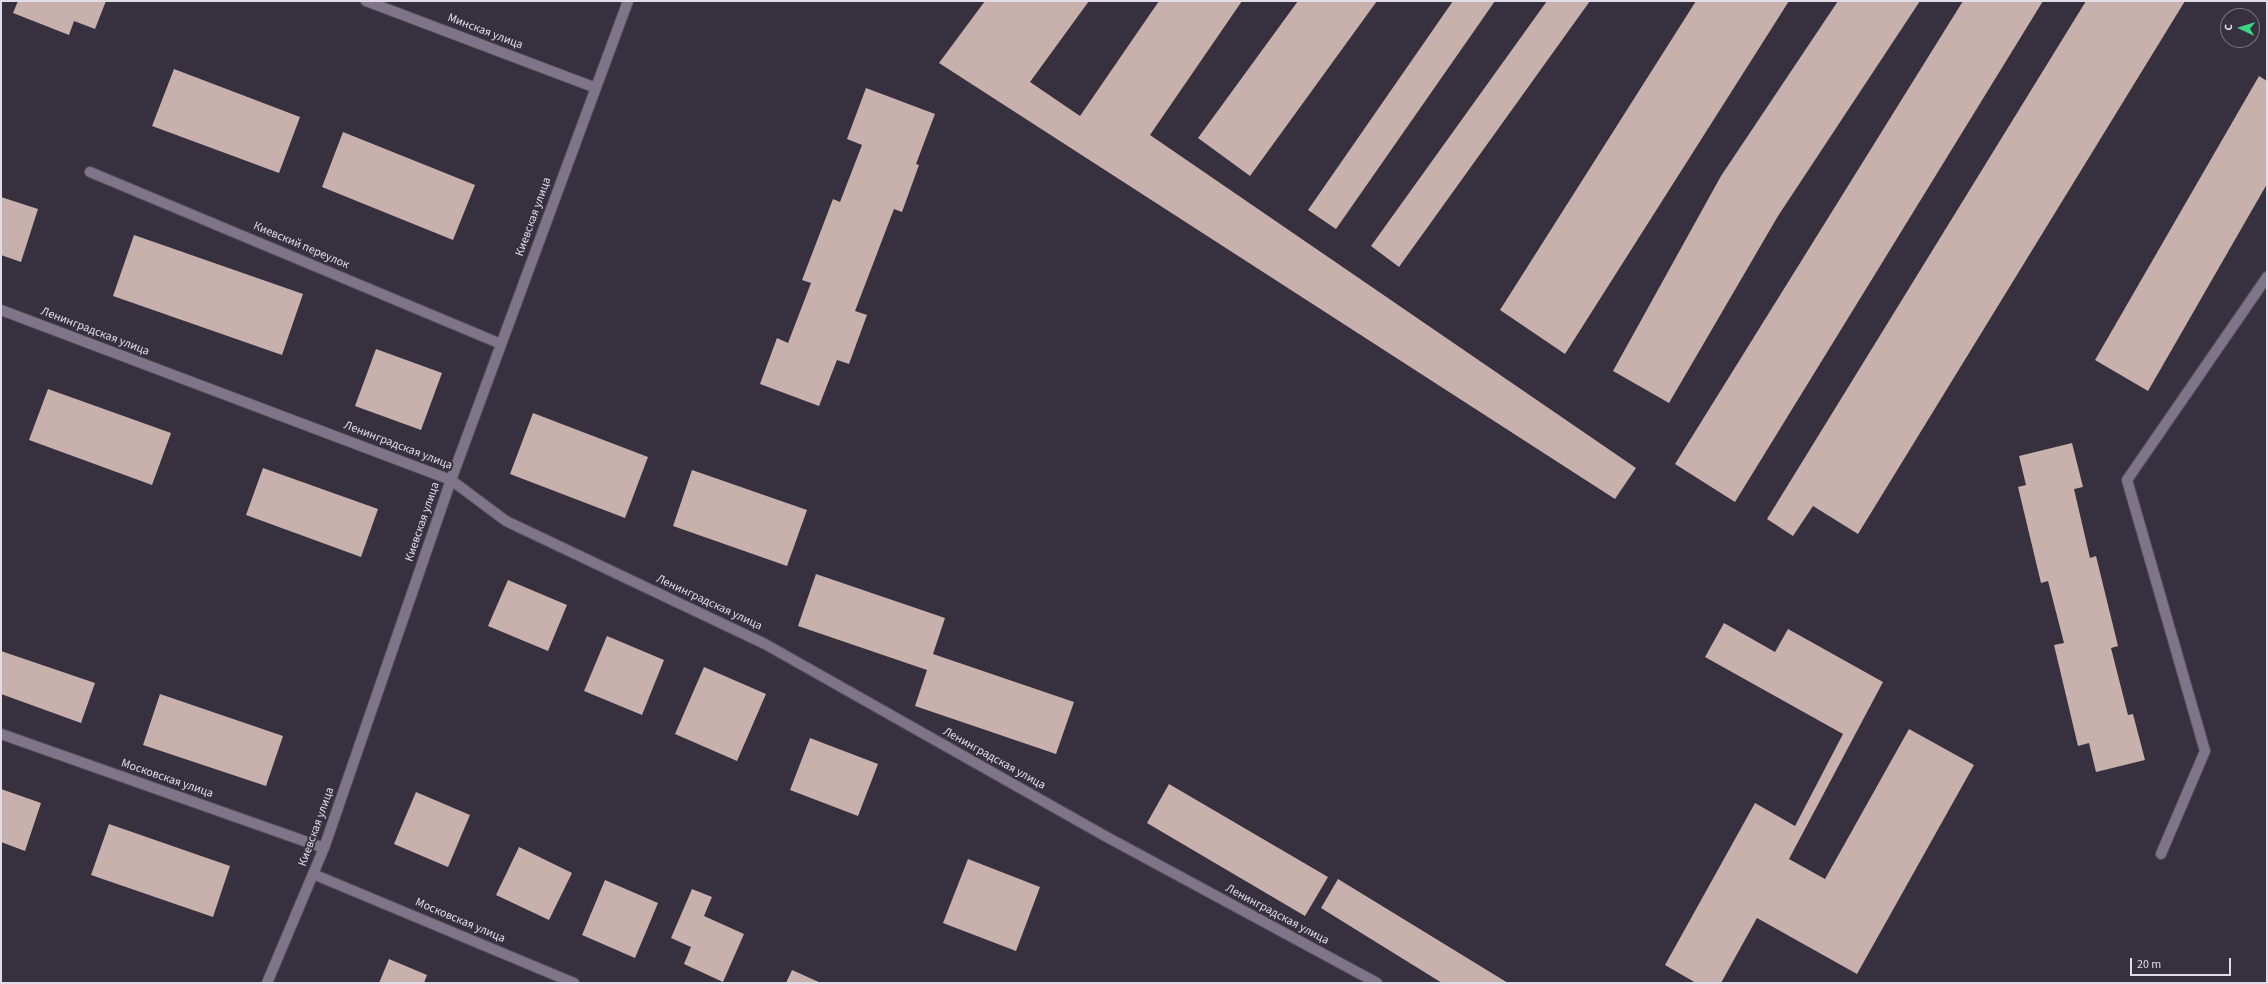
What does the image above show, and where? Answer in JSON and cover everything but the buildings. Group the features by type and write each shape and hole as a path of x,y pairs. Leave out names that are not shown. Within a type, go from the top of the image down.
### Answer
{"street":[{"name":"Минская улица","path":"366,1 596,88"},
{"name":"Киевская улица","path":"267,983 324,848 451,480 628,1"},
{"name":"Киевский переулок","path":"90,172 501,344"},
{"path":"2161,854 2205,751 2127,480 2267,277"},
{"name":"Ленинградская улица","path":"1,310 451,480 506,521 764,644 1105,836 1377,983"},
{"name":"Московская улица","path":"1,734 324,848"},
{"name":"Московская улица","path":"313,874 574,983"}]}
